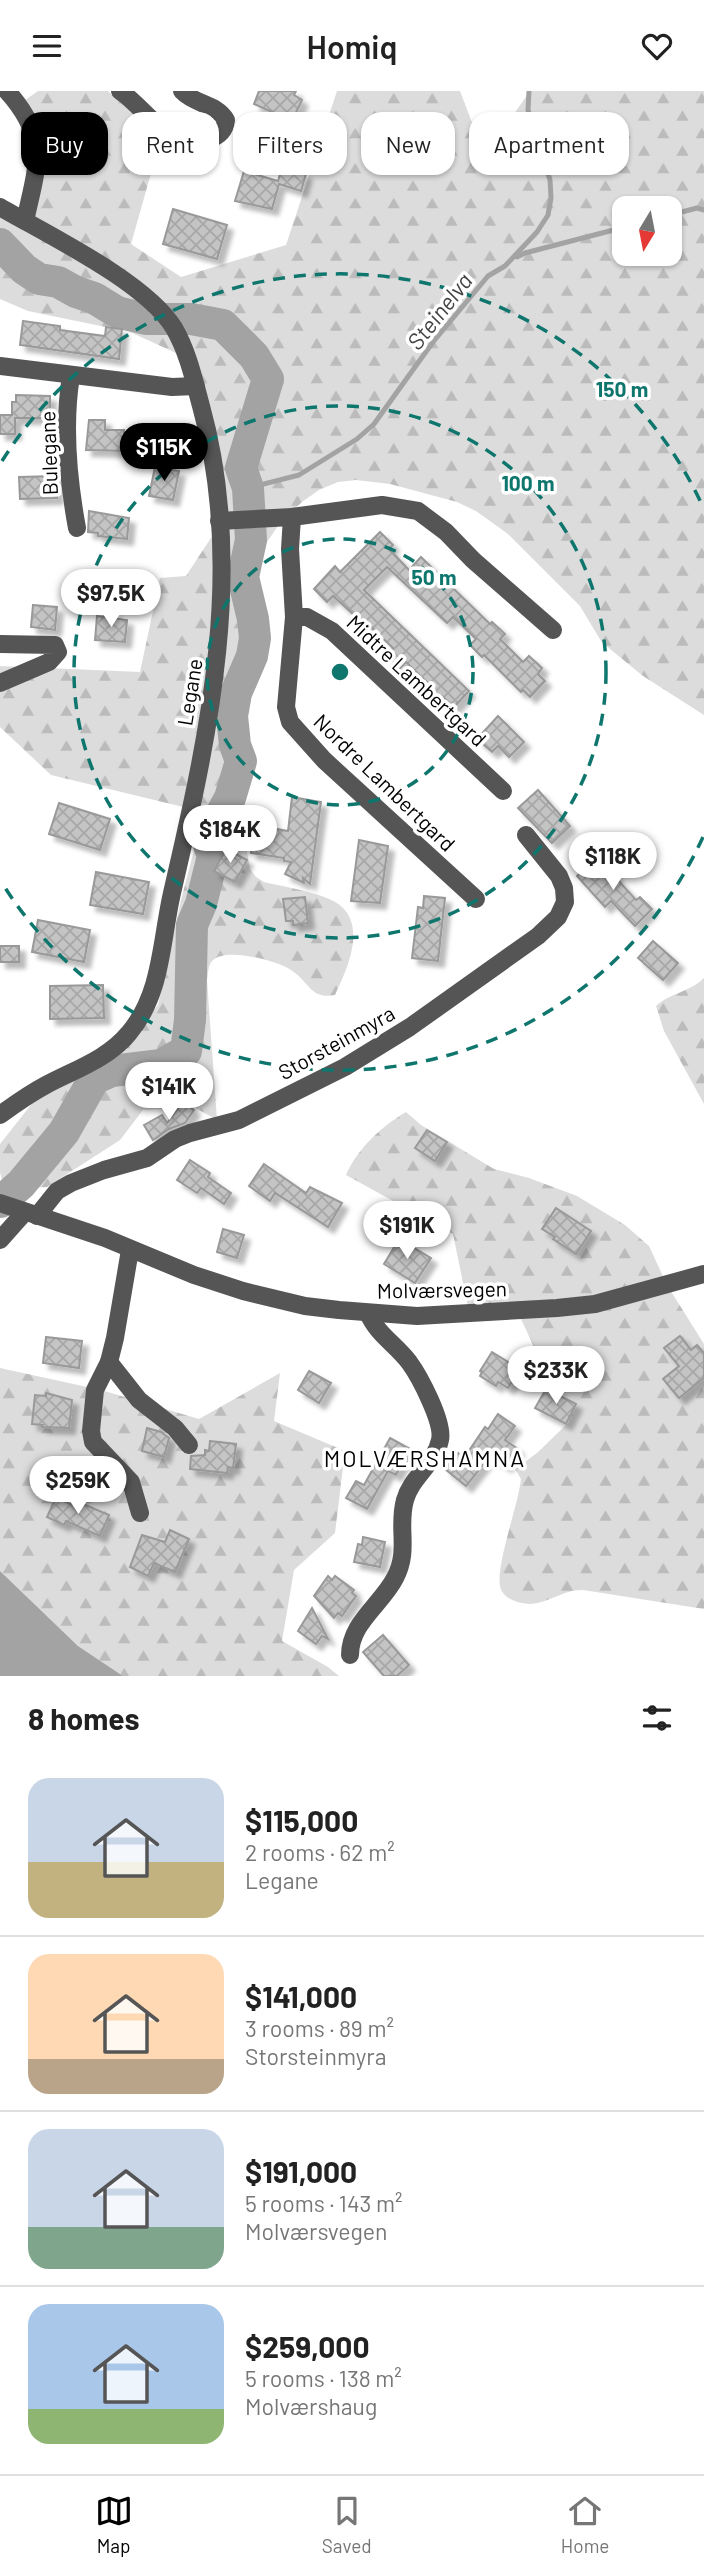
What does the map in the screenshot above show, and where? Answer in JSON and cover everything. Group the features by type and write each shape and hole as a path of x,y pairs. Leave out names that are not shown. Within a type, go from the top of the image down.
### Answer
{"street":[{"path":"120,91 170,136 193,141 215,137 223,130 226,120 221,111 196,101 182,91"},
{"path":"17,94 38,152 37,173 25,221"},
{"name":"Legane","path":"0,207 113,274 160,308 175,330 190,366 205,420 214,469 219,521 221,627 200,772 153,989 146,1008 128,1034 111,1049 92,1062 21,1099 0,1115"},
{"path":"0,366 172,387 195,386"},
{"name":"Bulegane","path":"71,376 68,395 68,440 71,498 77,528"},
{"path":"219,521 292,517 382,505 418,511 446,532 473,560 553,630"},
{"name":"Nordre Lambertgard","path":"292,517 290,549 294,617 286,707 290,722 324,759 476,899"},
{"name":"Midtre Lambertgard","path":"294,617 307,617 332,631 503,791"},
{"path":"0,644 55,645 58,652 49,662 0,683"},
{"name":"Storsteinmyra","path":"18,1210 71,1183 147,1158 175,1139 239,1120 355,1061 410,1027 538,936 558,917 565,902 564,888 559,876 526,835"},
{"path":"0,1240 18,1210"},
{"name":"Molværsvegen","path":"18,1210 105,1238 194,1275 274,1299 305,1306 368,1313 417,1316 570,1307 594,1304 704,1274"},
{"path":"130,1250 115,1338 108,1362 94,1390 91,1431 93,1442 131,1482 140,1513"},
{"path":"350,1655 351,1639 393,1584 400,1569 404,1547 402,1520 405,1497 435,1455 441,1434 416,1373 402,1354 381,1335 368,1313"},
{"path":"108,1362 139,1400 175,1429 189,1445"}],"green space":[{"path":"38,91 108,91 132,112 122,112 122,175 151,175 131,244 181,277 286,245 309,175 347,175 347,112 330,112 337,91 460,91 469,115 469,175 629,175 629,112 515,112 530,91 704,91 704,715 643,676 601,641 580,606 508,534 476,511 457,502 390,484 356,480 338,482 319,490 280,523 254,561 242,620 240,810 250,869 256,877 264,882 327,898 342,907 349,916 353,927 352,951 335,995 320,995 310,989 297,974 274,962 236,955 215,958 209,966 207,980 217,1120 194,1107 143,1110 120,1140 47,1187 4,1189 0,1172 0,1144 41,1092 117,1054 158,1005 204,812 51,775 0,727 0,666 140,672 160,578 186,576 222,521 198,363 130,332 28,311 0,299 0,209 23,221 37,175 108,175 108,112 21,114 18,105"},
{"path":"704,978 704,1104 664,1031 656,1006"},
{"path":"406,1112 421,1125 494,1169 529,1178 577,1196 625,1225 649,1246 667,1285 704,1344 704,1609 583,1590 526,1604 512,1600 501,1591 501,1564 521,1479 515,1469 537,1453 569,1422 521,1319 469,1312 453,1234 346,1175 371,1139"},
{"path":"0,1368 101,1390 199,1419 280,1373 274,1421 345,1451 335,1533 294,1570 282,1641 339,1676 123,1676 78,1646 0,1571"}],"shaded area":[{"path":"0,1571 78,1646 123,1676 0,1676"}],"building":[{"path":"259,91 296,91 294,95 302,100 296,112 272,112 254,104"},
{"path":"243,175 258,175 278,181 280,175 306,175 301,191 279,184 272,209 235,201"},
{"path":"173,209 227,225 217,259 163,244"},
{"path":"23,321 60,326 60,330 105,336 106,327 122,329 119,359 20,345"},
{"path":"16,395 50,396 50,418 15,418 15,434 0,434 0,415 12,415 12,402 16,402"},
{"path":"89,420 105,420 105,430 124,430 124,451 86,450"},
{"path":"155,467 179,471 173,500 149,496"},
{"path":"56,476 57,498 20,499 19,477"},
{"path":"89,511 129,518 127,539 98,536 98,533 88,532"},
{"path":"380,532 393,545 389,549 409,570 421,557 490,624 492,622 505,634 500,639 523,662 529,656 542,668 538,674 545,681 530,697 523,690 521,692 484,655 482,657 470,645 476,639 453,617 447,623 387,567 364,590 469,691 454,707 442,696 437,702 423,689 428,683 406,662 400,668 386,655 393,648 371,627 365,633 352,620 355,616 333,596 327,602 314,589 335,566 340,572"},
{"path":"33,605 57,607 55,630 31,627"},
{"path":"97,616 127,620 125,642 95,640"},
{"path":"498,716 524,742 509,757 498,746 492,752 477,739"},
{"path":"538,790 570,826 552,843 518,808"},
{"path":"292,797 321,802 310,884 303,878 304,883 285,874 291,862 284,861 284,858 251,853 255,825 288,831"},
{"path":"59,803 110,819 100,850 49,834"},
{"path":"359,840 388,846 380,903 351,901"},
{"path":"226,849 247,860 235,882 214,871"},
{"path":"597,857 636,900 640,897 652,909 635,926 611,901 605,907 577,876"},
{"path":"96,872 149,882 143,914 90,905"},
{"path":"424,896 445,898 438,961 412,958 418,907 423,908"},
{"path":"305,897 308,923 293,925 293,921 286,921 283,899"},
{"path":"38,920 90,930 84,962 32,952"},
{"path":"653,941 678,963 663,980 638,958"},
{"path":"0,946 19,946 19,962 0,962"},
{"path":"103,985 104,1018 50,1019 50,986"},
{"path":"183,1102 194,1110 185,1123 169,1129 153,1140 144,1125 162,1115 167,1123"},
{"path":"427,1130 447,1142 435,1161 415,1148"},
{"path":"190,1160 210,1173 208,1177 231,1193 224,1204 201,1188 197,1193 177,1180"},
{"path":"264,1164 306,1193 310,1187 342,1203 328,1227 275,1193 270,1201 249,1186"},
{"path":"556,1208 591,1231 576,1254 542,1229"},
{"path":"223,1229 244,1235 237,1258 217,1252"},
{"path":"399,1239 431,1258 415,1283 384,1264"},
{"path":"680,1336 691,1350 697,1345 704,1353 704,1378 679,1398 663,1379 679,1366 664,1348"},
{"path":"46,1337 82,1341 79,1368 43,1363"},
{"path":"492,1352 513,1365 510,1370 517,1374 508,1388 498,1382 496,1386 480,1376 480,1371"},
{"path":"309,1371 331,1383 319,1403 298,1390"},
{"path":"546,1389 576,1404 566,1424 535,1408"},
{"path":"46,1393 72,1400 69,1428 32,1424 35,1395 46,1396"},
{"path":"498,1414 515,1426 505,1440 518,1449 506,1466 490,1456 466,1486 445,1469 458,1453 464,1458 485,1427 488,1429"},
{"path":"147,1428 161,1432 169,1438 164,1457 142,1451"},
{"path":"390,1438 410,1449 396,1475 388,1471 367,1509 346,1498 356,1481 364,1485"},
{"path":"210,1441 236,1444 233,1468 228,1467 227,1473 190,1469 191,1456 205,1455 205,1450 209,1451"},
{"path":"56,1497 72,1505 74,1500 109,1515 100,1536 66,1521 64,1525 47,1517"},
{"path":"170,1530 189,1539 175,1572 154,1563 148,1576 130,1567 142,1535 165,1542"},
{"path":"363,1537 385,1542 380,1567 354,1562 358,1544 362,1545"},
{"path":"328,1576 332,1580 335,1576 354,1590 352,1593 356,1596 342,1616 338,1613 334,1618 314,1596"},
{"path":"312,1608 328,1639 322,1636 316,1644 298,1631"},
{"path":"383,1635 409,1665 397,1676 384,1676 363,1652"}],"waterway":[{"name":"Steinelva","path":"248,488 299,475 357,439 374,424 433,342 488,276 505,266 537,232 548,215 550,180 528,110 529,91"},
{"path":"682,212 697,208 704,210"},
{"path":"517,257 612,230"},
{"path":"0,244 24,269 39,279 58,282 117,312 146,319 191,319 223,325 254,356 268,379 241,468 248,488 251,540 243,577 255,638 252,656 236,693 232,716 235,745 241,761 230,798 207,840 213,856 201,904 192,925 190,1020 186,1051 161,1065 112,1071 94,1079 64,1132 21,1184 0,1202"}],"district":[{"name":"MOLVÆRSHAMNA","path":"425,1458"}]}
